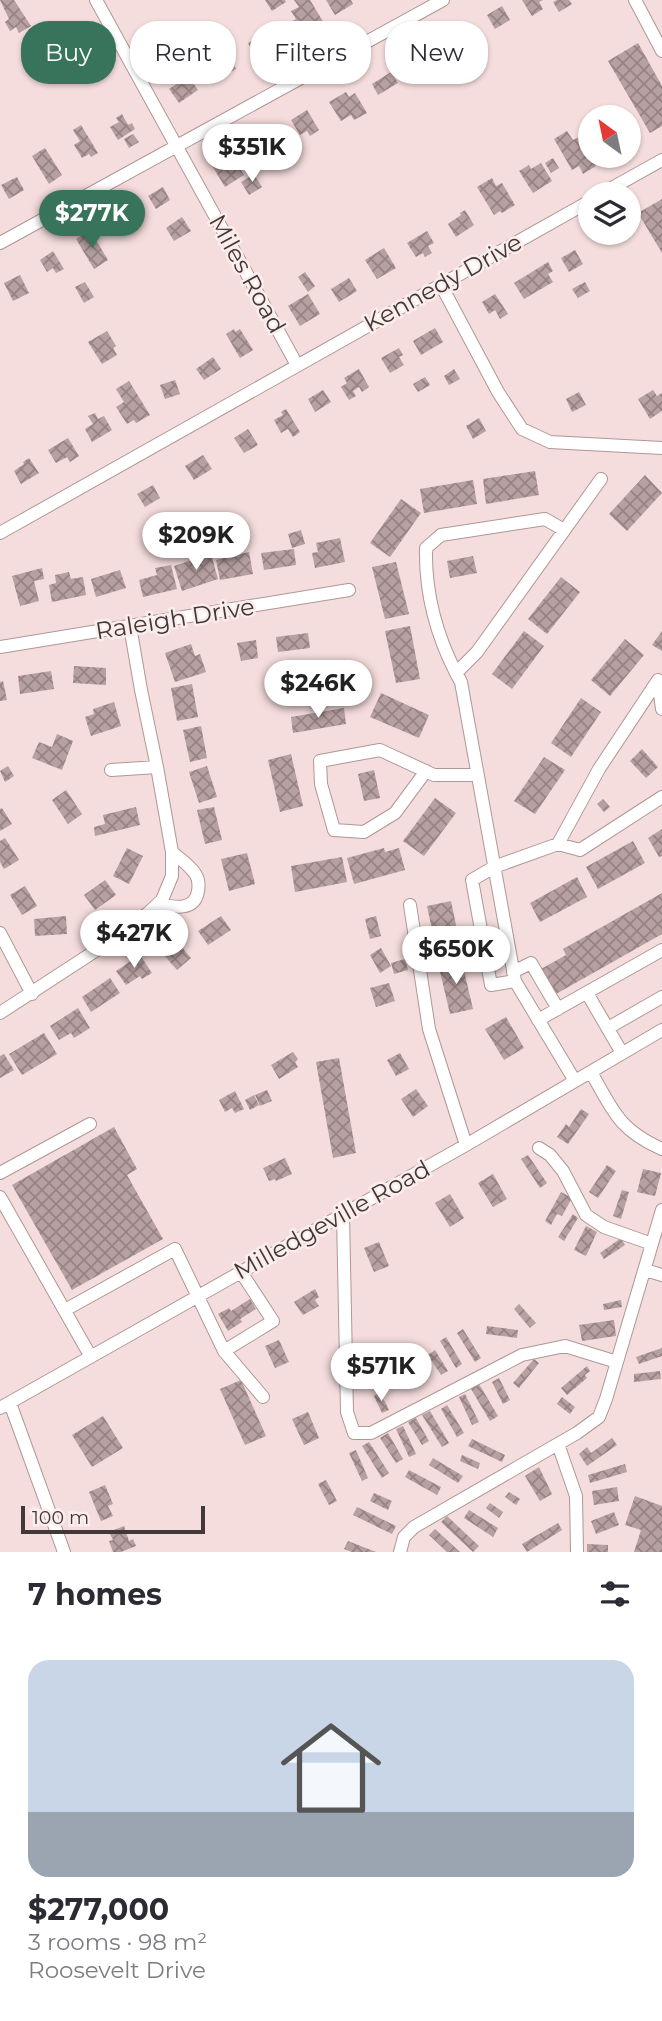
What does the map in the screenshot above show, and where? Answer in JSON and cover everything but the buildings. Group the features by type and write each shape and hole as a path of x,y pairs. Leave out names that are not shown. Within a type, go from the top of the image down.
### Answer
{"street":[{"name":"Miles Road","path":"96,0 297,365"},
{"path":"0,243 443,0"},
{"path":"635,0 662,51"},
{"path":"623,182 662,160"},
{"name":"Kennedy Drive","path":"0,533 578,208"},
{"path":"441,285 498,392 522,429 550,442 662,448"},
{"path":"456,673 477,652 601,479"},
{"path":"564,530 545,519 441,535 426,548 425,568 431,605 446,652 461,682 514,976 575,1081"},
{"name":"Raleigh Drive","path":"0,647 349,590"},
{"path":"0,1013 106,944 158,904 172,876 172,852 158,766 130,626"},
{"path":"558,844 599,769 658,680 662,709"},
{"path":"426,771 395,813 364,832 334,830 321,784 320,761 380,750 426,771 434,775 478,775"},
{"path":"111,770 158,766"},
{"path":"558,1009 531,963 514,976 491,985 472,880 494,867 558,844 580,850 662,797"},
{"path":"158,904 179,908 187,906 195,901 198,892 199,880 195,873 172,852"},
{"path":"410,905 429,1029 466,1145"},
{"path":"0,933 32,994"},
{"path":"538,1020 662,950"},
{"path":"587,993 622,1053"},
{"path":"608,1028 662,997"},
{"name":"Milledgeville Road","path":"5,1405 466,1145 662,1030"},
{"path":"591,1072 619,1121 639,1138 662,1149"},
{"path":"0,1173 90,1124"},
{"path":"539,1148 550,1155 563,1171 586,1215 604,1227 652,1244"},
{"path":"0,1198 91,1357"},
{"path":"400,1552 404,1538 414,1527 578,1433 599,1417 662,1209"},
{"path":"343,1214 347,1412 354,1433 371,1433 522,1355 565,1346 617,1362"},
{"path":"65,1310 174,1249 224,1351 263,1397"},
{"path":"645,1270 662,1275"},
{"path":"224,1351 273,1321 241,1272"},
{"path":"5,1405 64,1552"},
{"path":"558,1444 576,1496 576,1552"}]}
